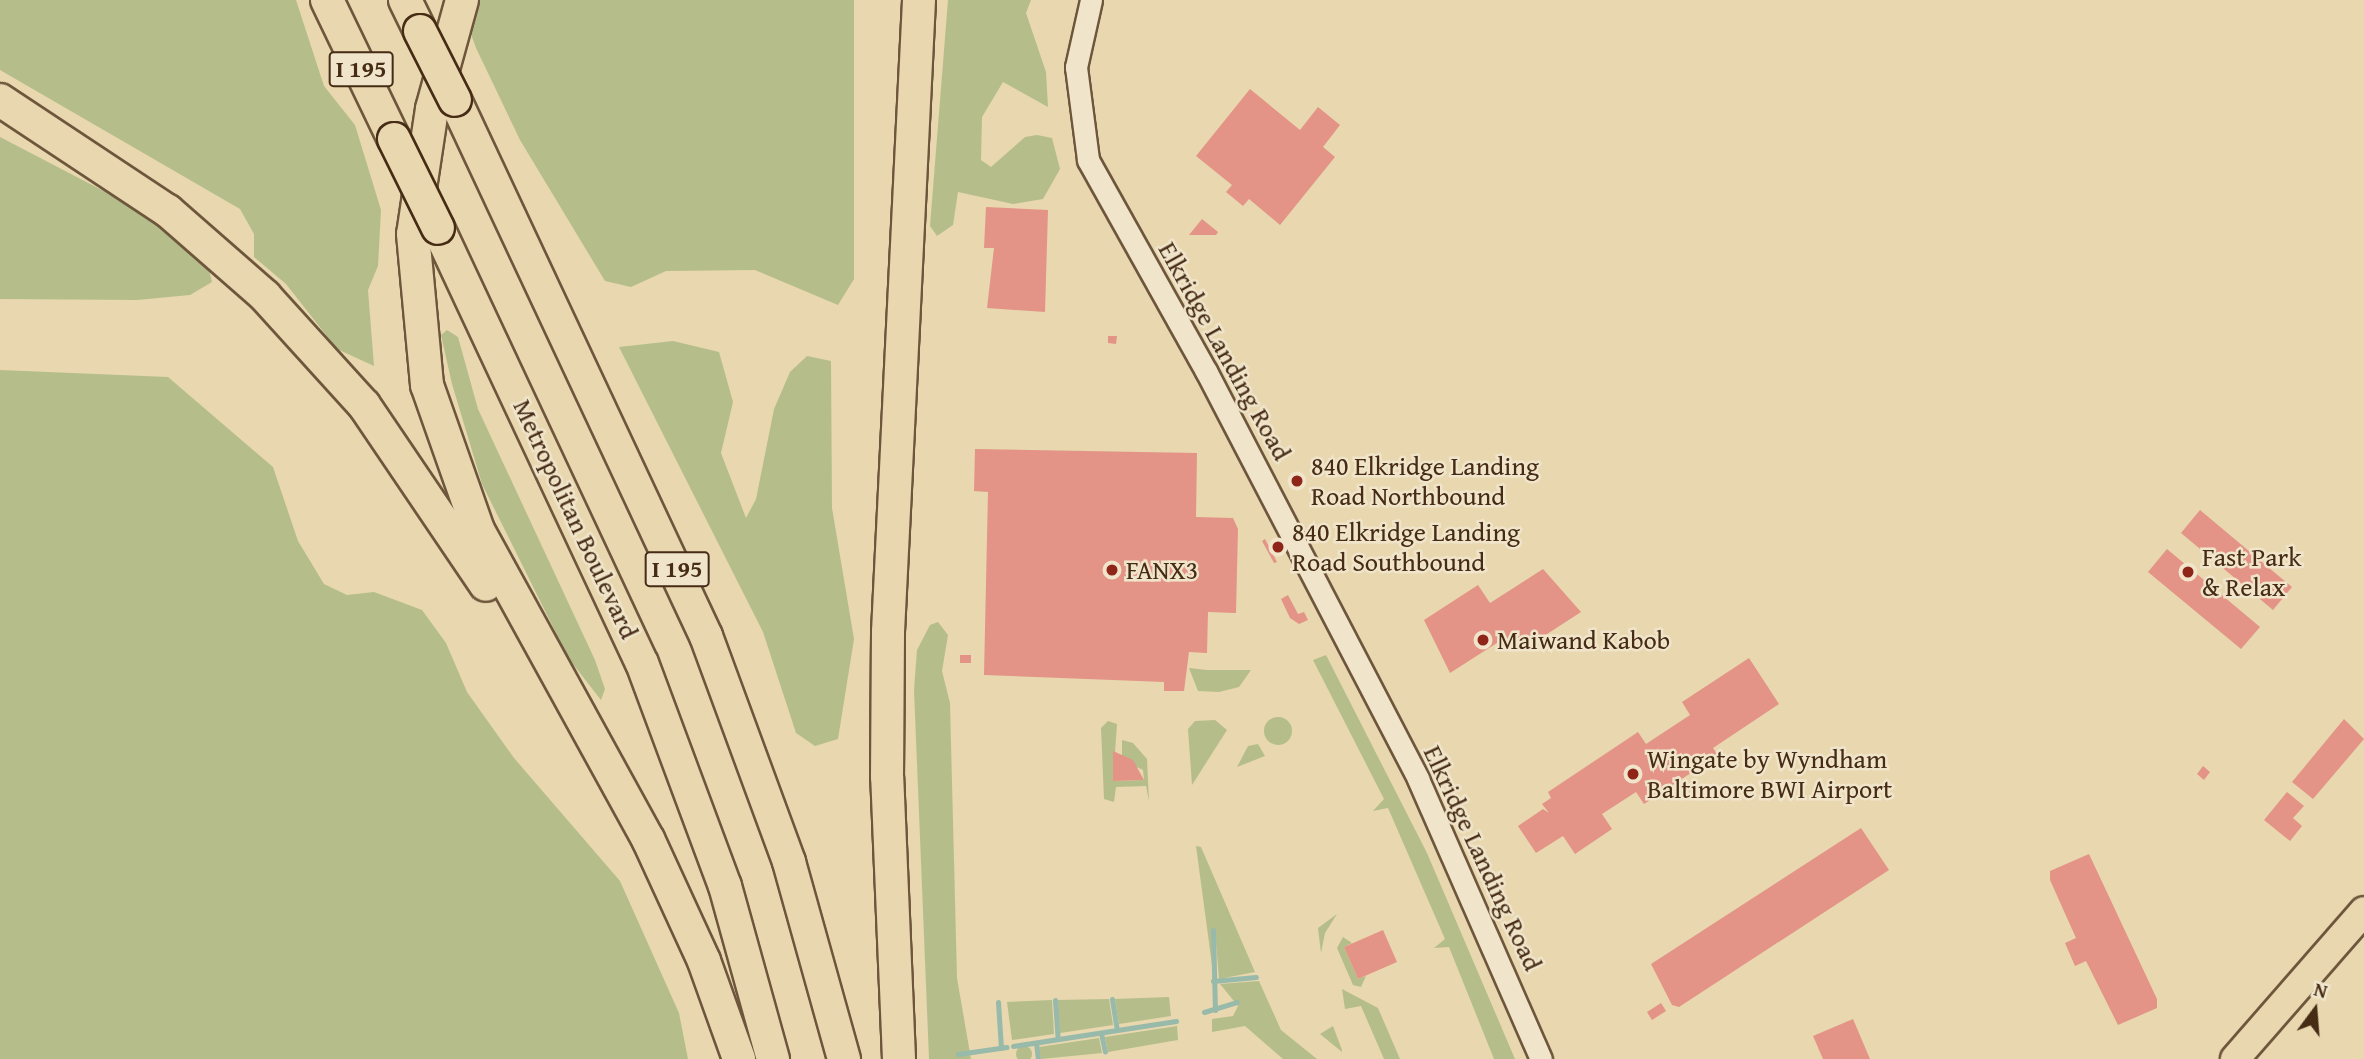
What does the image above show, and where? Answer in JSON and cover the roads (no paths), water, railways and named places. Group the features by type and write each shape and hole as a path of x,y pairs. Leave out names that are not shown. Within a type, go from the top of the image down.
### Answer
{"highway":[{"name":"Metropolitan Boulevard","path":"327,0 642,663 725,886 773,1059"},
{"name":"I 195","path":"405,0 706,636 789,862 844,1059"},
{"path":"462,0 429,120 412,234 427,385 478,530 577,715 648,839 704,961 738,1059"},
{"path":"899,1059 887,777 888,632 919,0"},
{"path":"0,100 168,211 318,351 437,505 577,715"}],"main road":[{"path":"2235,1059 2364,911"}],"street":[{"name":"Elkridge Landing Road","path":"1091,0 1076,67 1088,160 1206,371 1418,779 1541,1059"}],"waterway":[{"path":"1213,930 1215,1010"},
{"path":"1213,981 1256,977"},
{"path":"1112,999 1117,1030"},
{"path":"1055,1000 1058,1039"},
{"path":"998,1002 1001,1048"},
{"path":"1204,1012 1237,1002"},
{"path":"1013,1046 1176,1021"},
{"path":"1101,1033 1105,1052"},
{"path":"1036,1043 1038,1059"},
{"path":"958,1054 1007,1047"}],"place":[{"name":"840 Elkridge Landing Road Northbound","path":"1297,481"},
{"name":"840 Elkridge Landing Road Southbound","path":"1278,547"},
{"name":"FANX3","path":"1112,570"},
{"name":"Fast Park & Relax","path":"2188,572"},
{"name":"Maiwand Kabob","path":"1483,640"},
{"name":"Wingate by Wyndham Baltimore BWI Airport","path":"1633,774"}]}
